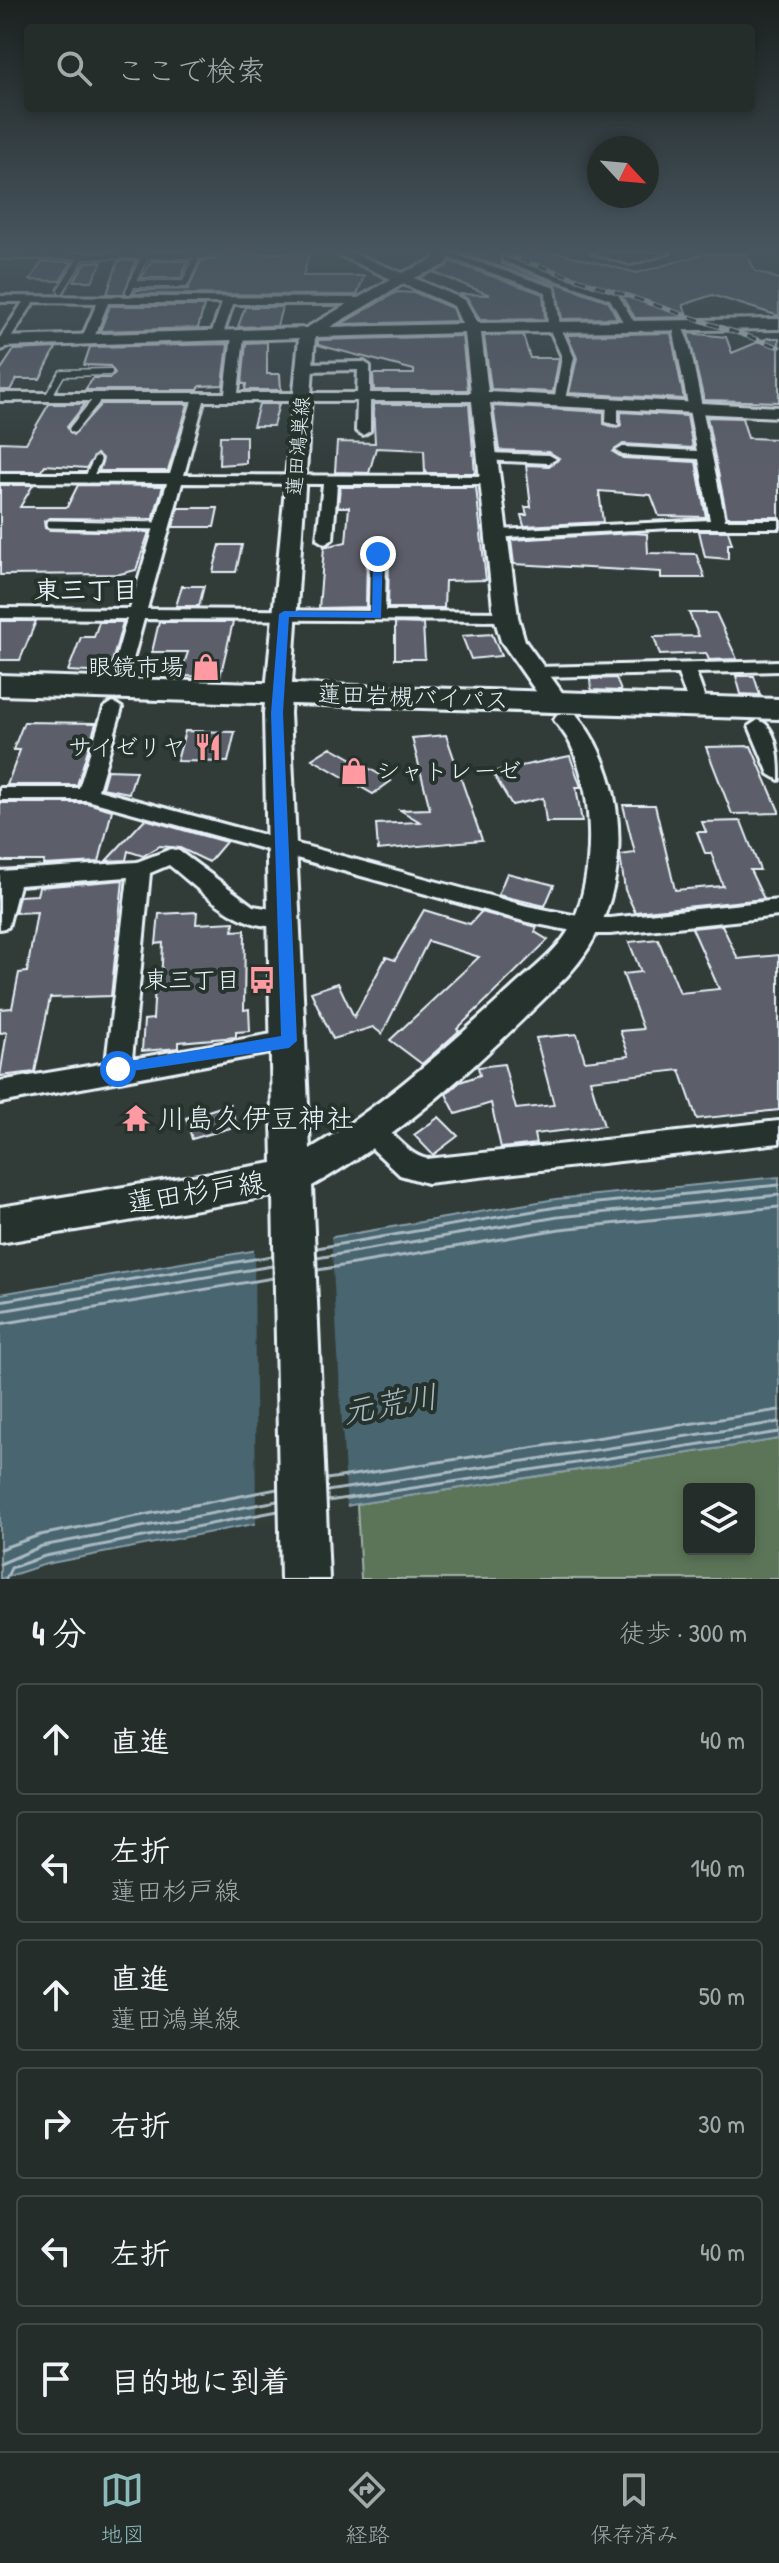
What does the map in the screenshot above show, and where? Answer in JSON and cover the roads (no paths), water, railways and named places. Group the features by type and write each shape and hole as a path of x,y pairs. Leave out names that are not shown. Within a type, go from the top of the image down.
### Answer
{"highway":[{"name":"蓮田岩槻バイパス","path":"0,685 115,699"},
{"name":"蓮田岩槻バイパス","path":"0,704 115,699 561,711 772,721"},
{"name":"蓮田岩槻バイパス","path":"561,711 699,707 772,721"}],"street":[{"path":"1,344 13,327"},
{"path":"87,340 93,327"},
{"path":"216,337 220,327"},
{"path":"307,334 320,327"},
{"path":"1,344 526,327"},
{"path":"554,327 568,357 560,401"},
{"path":"677,327 683,343 718,524"},
{"path":"305,1579 294,1194 331,1158 430,1082 535,986 588,926 597,894 603,819 585,744 513,641 506,617 472,328"},
{"name":"蓮田鴻巣線","path":"278,704 307,334"},
{"path":"231,397 238,336"},
{"path":"305,367 364,366 366,397 363,431"},
{"path":"0,397 481,397 560,401 613,413 694,408 779,412"},
{"path":"87,794 199,397"},
{"path":"623,451 703,455"},
{"path":"487,457 549,459"},
{"path":"0,478 490,480"},
{"path":"325,539 330,480"},
{"path":"497,535 779,524"},
{"path":"377,616 378,554"},
{"path":"0,613 506,617"},
{"path":"537,672 779,666"},
{"path":"685,667 699,707"},
{"name":"蓮田杉戸線","path":"0,1225 294,1194 278,704"},
{"path":"772,721 779,774"},
{"path":"0,794 87,794 527,914 588,926 779,908"},
{"path":"0,921 4,879 140,869 171,856 247,913 284,918"},
{"path":"118,1069 140,869"},
{"path":"0,1092 289,1041"},
{"path":"370,1130 410,1167 427,1171 779,1132"}],"lane":[{"path":"48,397 62,373 109,372"},
{"path":"73,429 91,410 98,397"},
{"path":"88,479 97,460"},
{"path":"50,524 162,526"}],"water":[{"name":"元荒川","path":"779,1177 779,1439 357,1504 46,1564 0,1579 0,1294 556,1199"}],"railway":[{"path":"719,327 779,347"}],"place":[{"name":"眼鏡市場","path":"206,667"},
{"name":"サイゼリヤ","path":"208,747"},
{"name":"シャトレーゼ","path":"354,771"},
{"name":"東三丁目","path":"262,980"},
{"name":"川島久伊豆神社","path":"136,1118"}],"district":[{"name":"東三丁目","path":"86,590"}]}
